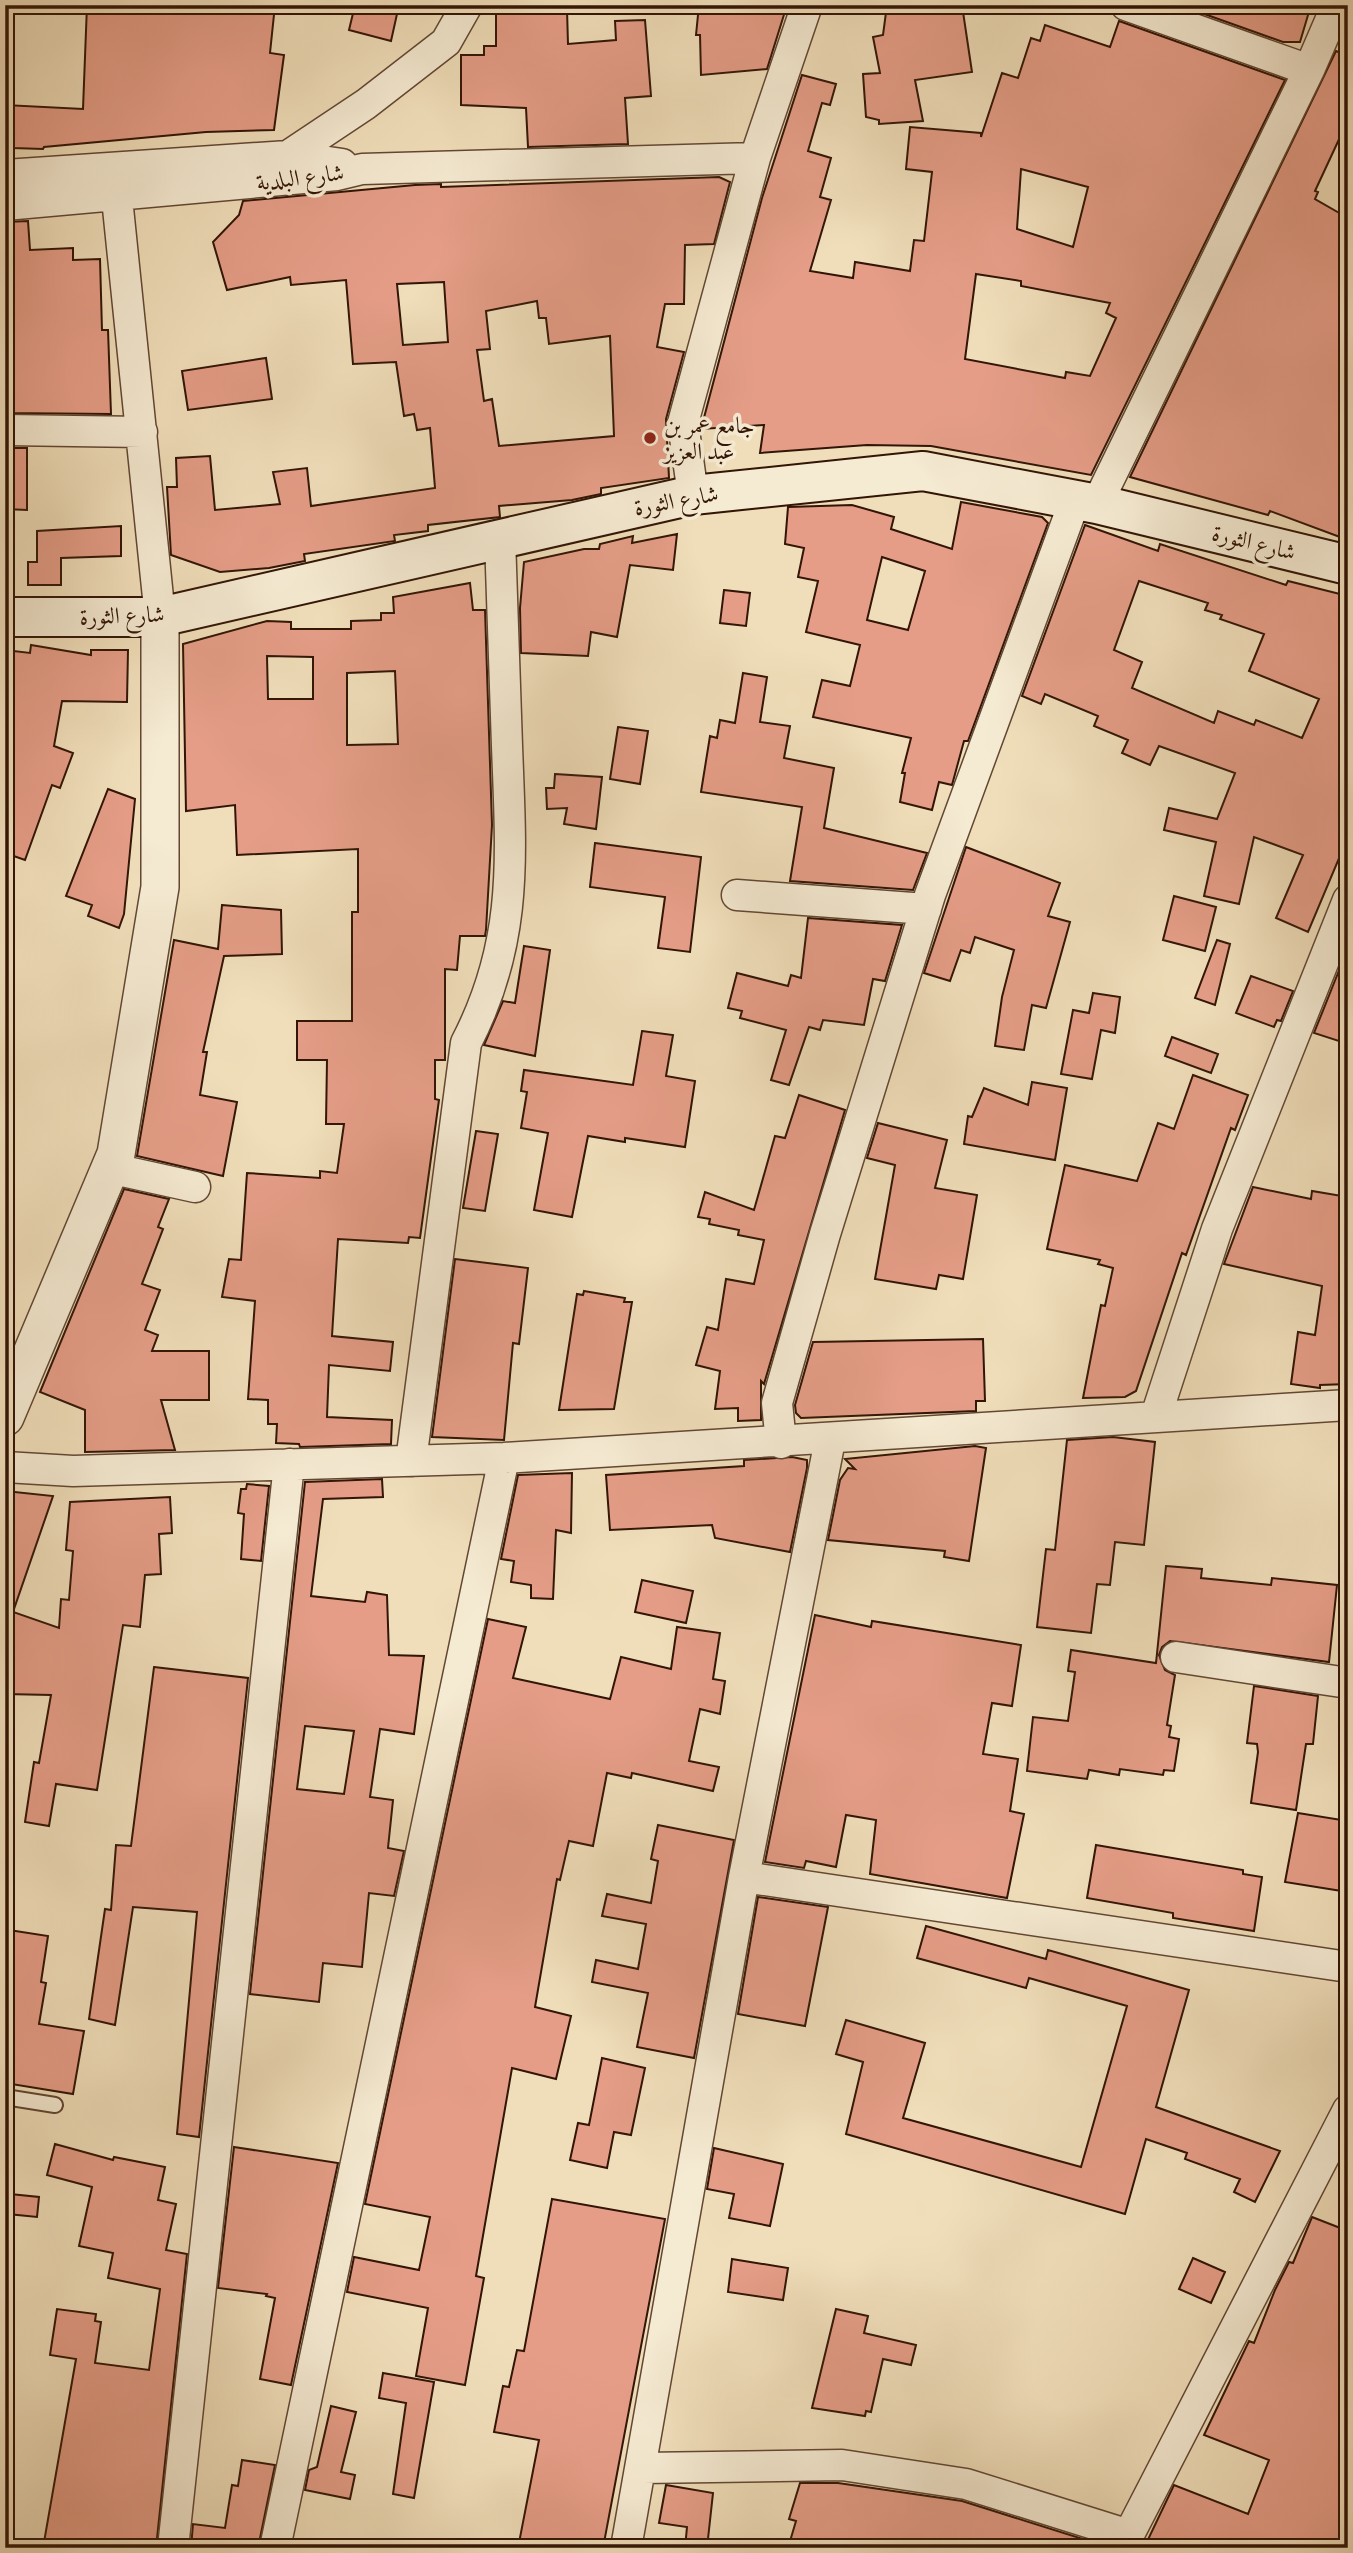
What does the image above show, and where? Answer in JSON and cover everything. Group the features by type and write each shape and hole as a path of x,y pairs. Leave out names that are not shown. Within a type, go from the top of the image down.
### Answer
{"main road":[{"name":"شارع الثورة","path":"5,617 160,617 693,495 923,471 1086,502 1348,565"}],"street":[{"path":"288,156 366,104 446,42 467,5"},
{"path":"693,495 683,423 755,158 807,5"},
{"path":"1126,5 1309,70"},
{"path":"781,1443 777,1402 825,1234 926,909 1086,502 1309,70 1337,5"},
{"name":"شارع البلدية","path":"5,205 116,183 288,156 362,169"},
{"path":"362,169 755,158"},
{"name":"شارع البلدية","path":"5,175 116,183 337,175 362,169"},
{"path":"5,1417 116,1154 160,887 160,617 116,183"},
{"path":"5,430 142,432"},
{"path":"411,1461 466,1043 484,1008 502,951 512,877 500,538"},
{"path":"737,895 926,909"},
{"path":"1156,1416 1217,1229 1348,900"},
{"path":"109,1168 195,1187"},
{"path":"5,1466 73,1471 504,1458 830,1440 1348,1405"},
{"path":"626,2548 643,2468 744,1877 830,1440"},
{"path":"275,2548 504,1458"},
{"path":"173,2548 289,1464"},
{"path":"1176,1657 1348,1684"},
{"path":"744,1877 1348,1967"},
{"path":"643,2468 842,2465 966,2484 1126,2541 1348,2110"}],"lane":[{"path":"5,2097 55,2105"}],"building":[{"path":"87,5 275,5 270,53 284,55 274,130 206,132 43,149 13,148 14,135 5,134 5,105 83,109"},
{"path":"355,5 399,5 391,41 349,30"},
{"path":"496,5 567,9 568,44 616,40 615,21 645,20 651,96 625,98 628,144 528,147 526,108 461,105 461,55 484,55 484,46 496,46"},
{"path":"699,5 787,5 767,69 701,75 700,35 696,35"},
{"path":"887,5 962,5 972,72 915,80 923,121 879,124 879,120 866,117 863,74 880,73 873,37 883,35"},
{"path":"1179,5 1311,5 1300,42 1283,42"},
{"path":"1119,21 1285,80 1091,475 931,446 867,445 760,453 764,425 701,429 762,198 802,75 836,84 830,105 822,103 808,151 831,158 820,197 831,200 810,271 853,278 855,262 910,271 914,240 924,241 932,172 906,169 910,127 981,133 981,137 1002,73 1018,78 1031,38 1040,41 1045,25 1110,47","holes":["1021,169 1088,187 1073,247 1017,229","976,274 1021,281 1021,286 1110,303 1106,313 1116,318 1090,376 1066,372 1065,378 965,359"]},
{"path":"1336,51 1348,56 1341,78 1348,82 1348,120 1315,191 1318,192 1315,199 1348,218 1348,540 1270,511 1268,515 1130,477"},
{"path":"719,177 730,182 714,244 685,245 684,304 665,304 657,347 684,352 666,419 669,478 601,488 601,494 572,500 499,506 500,517 428,525 428,531 394,535 395,541 304,554 305,561 269,568 220,572 171,555 167,487 177,487 176,458 210,456 215,510 280,504 273,472 307,468 311,506 435,488 430,428 417,430 414,414 404,416 396,362 353,364 346,280 291,285 290,277 227,290 213,242 239,215 243,201 415,185 441,184 441,187","holes":["444,282 448,342 403,345 397,284","537,301 539,318 546,318 549,344 610,336 614,436 499,446 492,399 484,401 477,350 490,349 486,311"]},
{"path":"28,221 30,250 73,248 73,260 100,259 102,330 108,330 111,414 5,413 5,222"},
{"path":"266,358 272,399 188,410 182,371"},
{"path":"5,448 27,448 27,510 5,509"},
{"path":"961,502 1042,517 1048,523 968,741 964,741 952,785 939,782 932,810 900,802 905,773 902,773 911,738 813,717 822,680 850,686 860,645 806,632 818,581 798,577 804,548 785,544 788,507 852,505 894,517 891,529 952,549","holes":["882,557 925,571 908,630 867,620"]},
{"path":"1085,525 1158,551 1160,544 1286,585 1288,581 1348,596 1348,837 1308,932 1276,918 1303,855 1254,837 1239,904 1204,896 1216,842 1164,830 1169,808 1217,819 1235,773 1159,746 1150,765 1122,753 1128,740 1094,726 1098,716 1045,694 1041,704 1022,696","holes":["1139,581 1208,603 1205,610 1222,615 1220,619 1264,634 1249,671 1319,699 1302,738 1256,720 1254,725 1218,711 1214,723 1132,688 1142,662 1114,650"]},
{"path":"121,526 121,556 61,558 61,585 28,585 28,562 37,562 37,531"},
{"path":"677,534 673,570 630,565 617,637 591,632 588,656 521,653 520,608 524,562 584,549 599,549 600,544 633,536 632,543"},
{"path":"470,583 473,610 485,610 492,825 486,930 485,936 460,936 457,970 445,969 445,1060 435,1060 435,1099 439,1100 420,1238 409,1237 408,1243 338,1239 332,1336 393,1342 390,1371 329,1365 327,1417 392,1420 391,1444 300,1447 299,1444 276,1443 277,1424 268,1424 268,1400 248,1399 255,1301 222,1297 229,1259 241,1260 247,1173 320,1178 320,1171 337,1173 344,1124 326,1124 327,1060 297,1060 297,1021 352,1021 352,912 358,912 358,849 237,855 235,805 186,811 183,644 267,621 291,622 291,629 351,629 351,621 381,620 381,613 394,613 393,597","holes":["267,656 313,657 313,699 268,699","395,671 398,744 347,745 347,673"]},
{"path":"724,590 750,593 746,626 720,623"},
{"path":"31,645 91,655 91,650 128,650 127,702 62,701 54,746 73,753 60,788 52,785 25,860 5,853 5,700 14,651 30,653"},
{"path":"743,673 767,677 760,722 790,726 784,758 834,768 824,828 927,853 913,890 790,881 802,807 701,792 710,736 717,738 720,720 735,723"},
{"path":"618,727 648,731 640,784 610,779"},
{"path":"555,774 602,777 596,829 564,824 567,808 547,809 546,788 554,788"},
{"path":"108,789 135,799 124,914 119,928 88,916 92,905 66,896"},
{"path":"595,843 701,857 690,952 658,948 665,897 590,887"},
{"path":"966,847 1060,883 1048,916 1070,922 1046,1008 1032,1005 1024,1050 995,1046 1002,997 1014,950 975,937 970,953 961,950 950,981 924,973"},
{"path":"1174,896 1216,907 1205,951 1163,940"},
{"path":"222,905 281,910 282,954 224,956 203,1052 207,1052 200,1095 237,1102 223,1176 137,1156 174,940 218,949"},
{"path":"808,918 902,925 885,981 873,979 864,1025 823,1020 820,1030 809,1027 789,1085 771,1080 786,1030 740,1018 742,1011 728,1008 737,973 788,986 791,975 801,978"},
{"path":"1217,940 1230,944 1215,1005 1195,998"},
{"path":"524,946 550,950 535,1056 484,1045 503,1001 515,1003"},
{"path":"1348,948 1348,1044 1314,1033"},
{"path":"1251,976 1293,991 1281,1021 1277,1020 1274,1027 1236,1013"},
{"path":"1093,993 1120,997 1115,1033 1101,1030 1092,1079 1061,1074 1073,1010 1089,1013"},
{"path":"642,1031 673,1035 666,1076 695,1081 685,1147 625,1138 625,1142 588,1136 572,1217 534,1210 548,1133 521,1128 527,1092 521,1091 524,1070 633,1085"},
{"path":"1172,1037 1218,1054 1211,1073 1165,1056"},
{"path":"1193,1075 1248,1095 1235,1130 1231,1128 1186,1255 1182,1253 1136,1391 1125,1397 1083,1398 1101,1305 1105,1306 1113,1268 1098,1264 1100,1260 1047,1249 1065,1165 1137,1181 1158,1123 1174,1129"},
{"path":"1032,1082 1067,1088 1055,1160 964,1144 968,1116 972,1117 984,1088 1028,1105"},
{"path":"799,1095 845,1110 764,1384 761,1381 761,1420 738,1421 738,1408 715,1409 720,1371 696,1365 707,1327 718,1330 726,1279 754,1284 764,1240 738,1235 739,1230 709,1224 710,1219 698,1217 705,1192 754,1210 775,1136 785,1138"},
{"path":"878,1123 947,1140 935,1188 977,1195 963,1279 939,1275 936,1289 875,1279 895,1165 867,1158"},
{"path":"476,1131 498,1134 485,1211 463,1208"},
{"path":"1253,1187 1311,1199 1312,1191 1348,1197 1348,1384 1320,1385 1320,1388 1291,1384 1298,1332 1315,1335 1322,1286 1224,1264"},
{"path":"124,1189 169,1199 158,1227 163,1229 142,1284 160,1290 145,1330 158,1335 152,1351 209,1351 209,1400 161,1400 175,1450 85,1452 85,1410 40,1392"},
{"path":"455,1259 528,1268 519,1344 513,1343 504,1440 432,1437"},
{"path":"584,1291 625,1298 624,1302 632,1302 614,1409 559,1410 577,1294 583,1295"},
{"path":"983,1339 985,1401 976,1401 976,1411 801,1418 796,1413 795,1405 813,1342"},
{"path":"1113,1437 1155,1442 1144,1545 1115,1542 1110,1585 1097,1584 1091,1633 1037,1627 1046,1549 1055,1550 1067,1440"},
{"path":"975,1446 986,1448 969,1561 944,1557 945,1551 828,1540 840,1480 848,1468 855,1469 845,1459"},
{"path":"792,1457 807,1460 807,1468 790,1552 715,1538 712,1525 610,1530 606,1475 744,1466 744,1460"},
{"path":"572,1473 571,1533 556,1530 553,1599 531,1598 531,1585 511,1582 514,1561 501,1559 518,1475"},
{"path":"382,1479 383,1497 323,1499 311,1596 365,1602 367,1592 387,1595 389,1655 424,1656 414,1734 380,1729 370,1797 393,1800 388,1848 404,1851 394,1896 369,1893 362,1967 323,1963 319,2002 250,1994 305,1482","holes":["305,1726 354,1731 344,1794 297,1789"]},
{"path":"247,1484 269,1486 261,1561 241,1559 244,1514 238,1513 241,1489 246,1489"},
{"path":"5,1491 53,1496 13,1612 59,1628 61,1599 69,1600 73,1551 66,1550 70,1502 170,1497 172,1533 159,1534 161,1574 145,1575 140,1627 123,1625 97,1790 56,1784 49,1826 25,1822 34,1762 39,1763 51,1695 5,1694"},
{"path":"1166,1566 1202,1569 1201,1578 1271,1585 1272,1578 1337,1585 1329,1662 1170,1641 1162,1647 1159,1655 1165,1670 1175,1675 1167,1725 1171,1726 1169,1737 1179,1739 1174,1771 1164,1770 1163,1775 1120,1769 1119,1775 1089,1770 1087,1779 1027,1771 1033,1717 1068,1721 1075,1672 1068,1671 1071,1650 1156,1663"},
{"path":"642,1580 693,1591 686,1623 635,1612"},
{"path":"815,1615 871,1627 872,1621 1021,1645 1012,1706 992,1703 983,1754 1018,1759 1010,1811 1024,1814 1007,1898 870,1874 876,1820 846,1815 836,1867 806,1861 804,1868 765,1862"},
{"path":"488,1619 526,1627 513,1678 610,1699 621,1657 671,1669 677,1627 720,1633 713,1679 725,1681 720,1714 700,1709 689,1761 719,1767 713,1791 632,1773 631,1778 607,1773 593,1846 569,1841 560,1880 557,1879 535,2007 571,2016 556,2079 512,2068 476,2276 484,2278 465,2385 416,2376 428,2308 347,2292 354,2257 419,2270 430,2217 365,2204"},
{"path":"154,1667 248,1678 199,2137 177,2134 197,1912 133,1907 115,2025 89,2019 105,1909 111,1910 116,1845 131,1846"},
{"path":"1254,1686 1318,1696 1313,1744 1306,1744 1296,1810 1251,1803 1258,1752 1257,1744 1247,1743"},
{"path":"1298,1813 1348,1821 1348,1892 1285,1882"},
{"path":"658,1825 734,1840 694,2058 637,2047 648,1993 592,1982 596,1960 638,1969 646,1924 602,1916 607,1894 651,1903 658,1861 651,1859"},
{"path":"1096,1845 1243,1870 1243,1874 1262,1877 1254,1931 1173,1918 1173,1913 1087,1898"},
{"path":"758,1897 828,1907 805,2026 738,2014"},
{"path":"926,1926 1046,1959 1048,1950 1189,1990 1156,2107 1280,2151 1255,2202 1234,2192 1240,2179 1185,2159 1187,2153 1146,2139 1125,2214 846,2134 863,2062 836,2054 846,2020 925,2043 903,2118 1081,2167 1127,2006 1029,1978 1026,1988 917,1958"},
{"path":"9,1930 48,1936 41,1982 46,1983 39,2024 84,2031 73,2094 5,2083 5,1934 8,1934"},
{"path":"602,2058 645,2068 631,2135 614,2132 607,2168 570,2160 578,2123 589,2125"},
{"path":"55,2144 113,2160 114,2157 165,2167 158,2200 176,2204 166,2250 187,2254 156,2548 43,2548 76,2359 50,2355 57,2309 96,2314 95,2321 101,2322 95,2363 149,2370 160,2289 108,2278 113,2253 79,2246 92,2187 47,2175"},
{"path":"234,2147 338,2163 291,2385 260,2379 275,2298 266,2296 267,2294 218,2288"},
{"path":"714,2148 783,2164 770,2226 729,2218 734,2194 707,2189"},
{"path":"10,2194 39,2197 37,2217 8,2214"},
{"path":"552,2199 665,2219 603,2548 518,2548 539,2440 494,2432 503,2386 509,2387 517,2350 524,2351"},
{"path":"1312,2217 1348,2231 1348,2548 1144,2548 1174,2485 1248,2514 1269,2460 1204,2435 1249,2341 1254,2343 1275,2290 1289,2262 1293,2263"},
{"path":"1193,2258 1225,2272 1211,2303 1179,2289"},
{"path":"732,2259 788,2268 783,2300 728,2292"},
{"path":"836,2309 868,2316 864,2333 916,2345 911,2365 883,2359 871,2412 866,2411 865,2416 812,2408"},
{"path":"383,2373 434,2382 414,2498 393,2494 406,2403 379,2398"},
{"path":"331,2406 356,2412 341,2472 355,2475 350,2499 305,2490 309,2470 317,2467"},
{"path":"242,2460 275,2465 258,2548 191,2548 193,2524 225,2528 232,2485 238,2486"},
{"path":"800,2483 838,2483 962,2501 1105,2546 788,2548 796,2521 789,2519"},
{"path":"666,2485 713,2493 707,2548 685,2548 687,2527 659,2523"}],"place":[{"name":"جامع عمر بن عبد العزيز","path":"650,438"}]}
